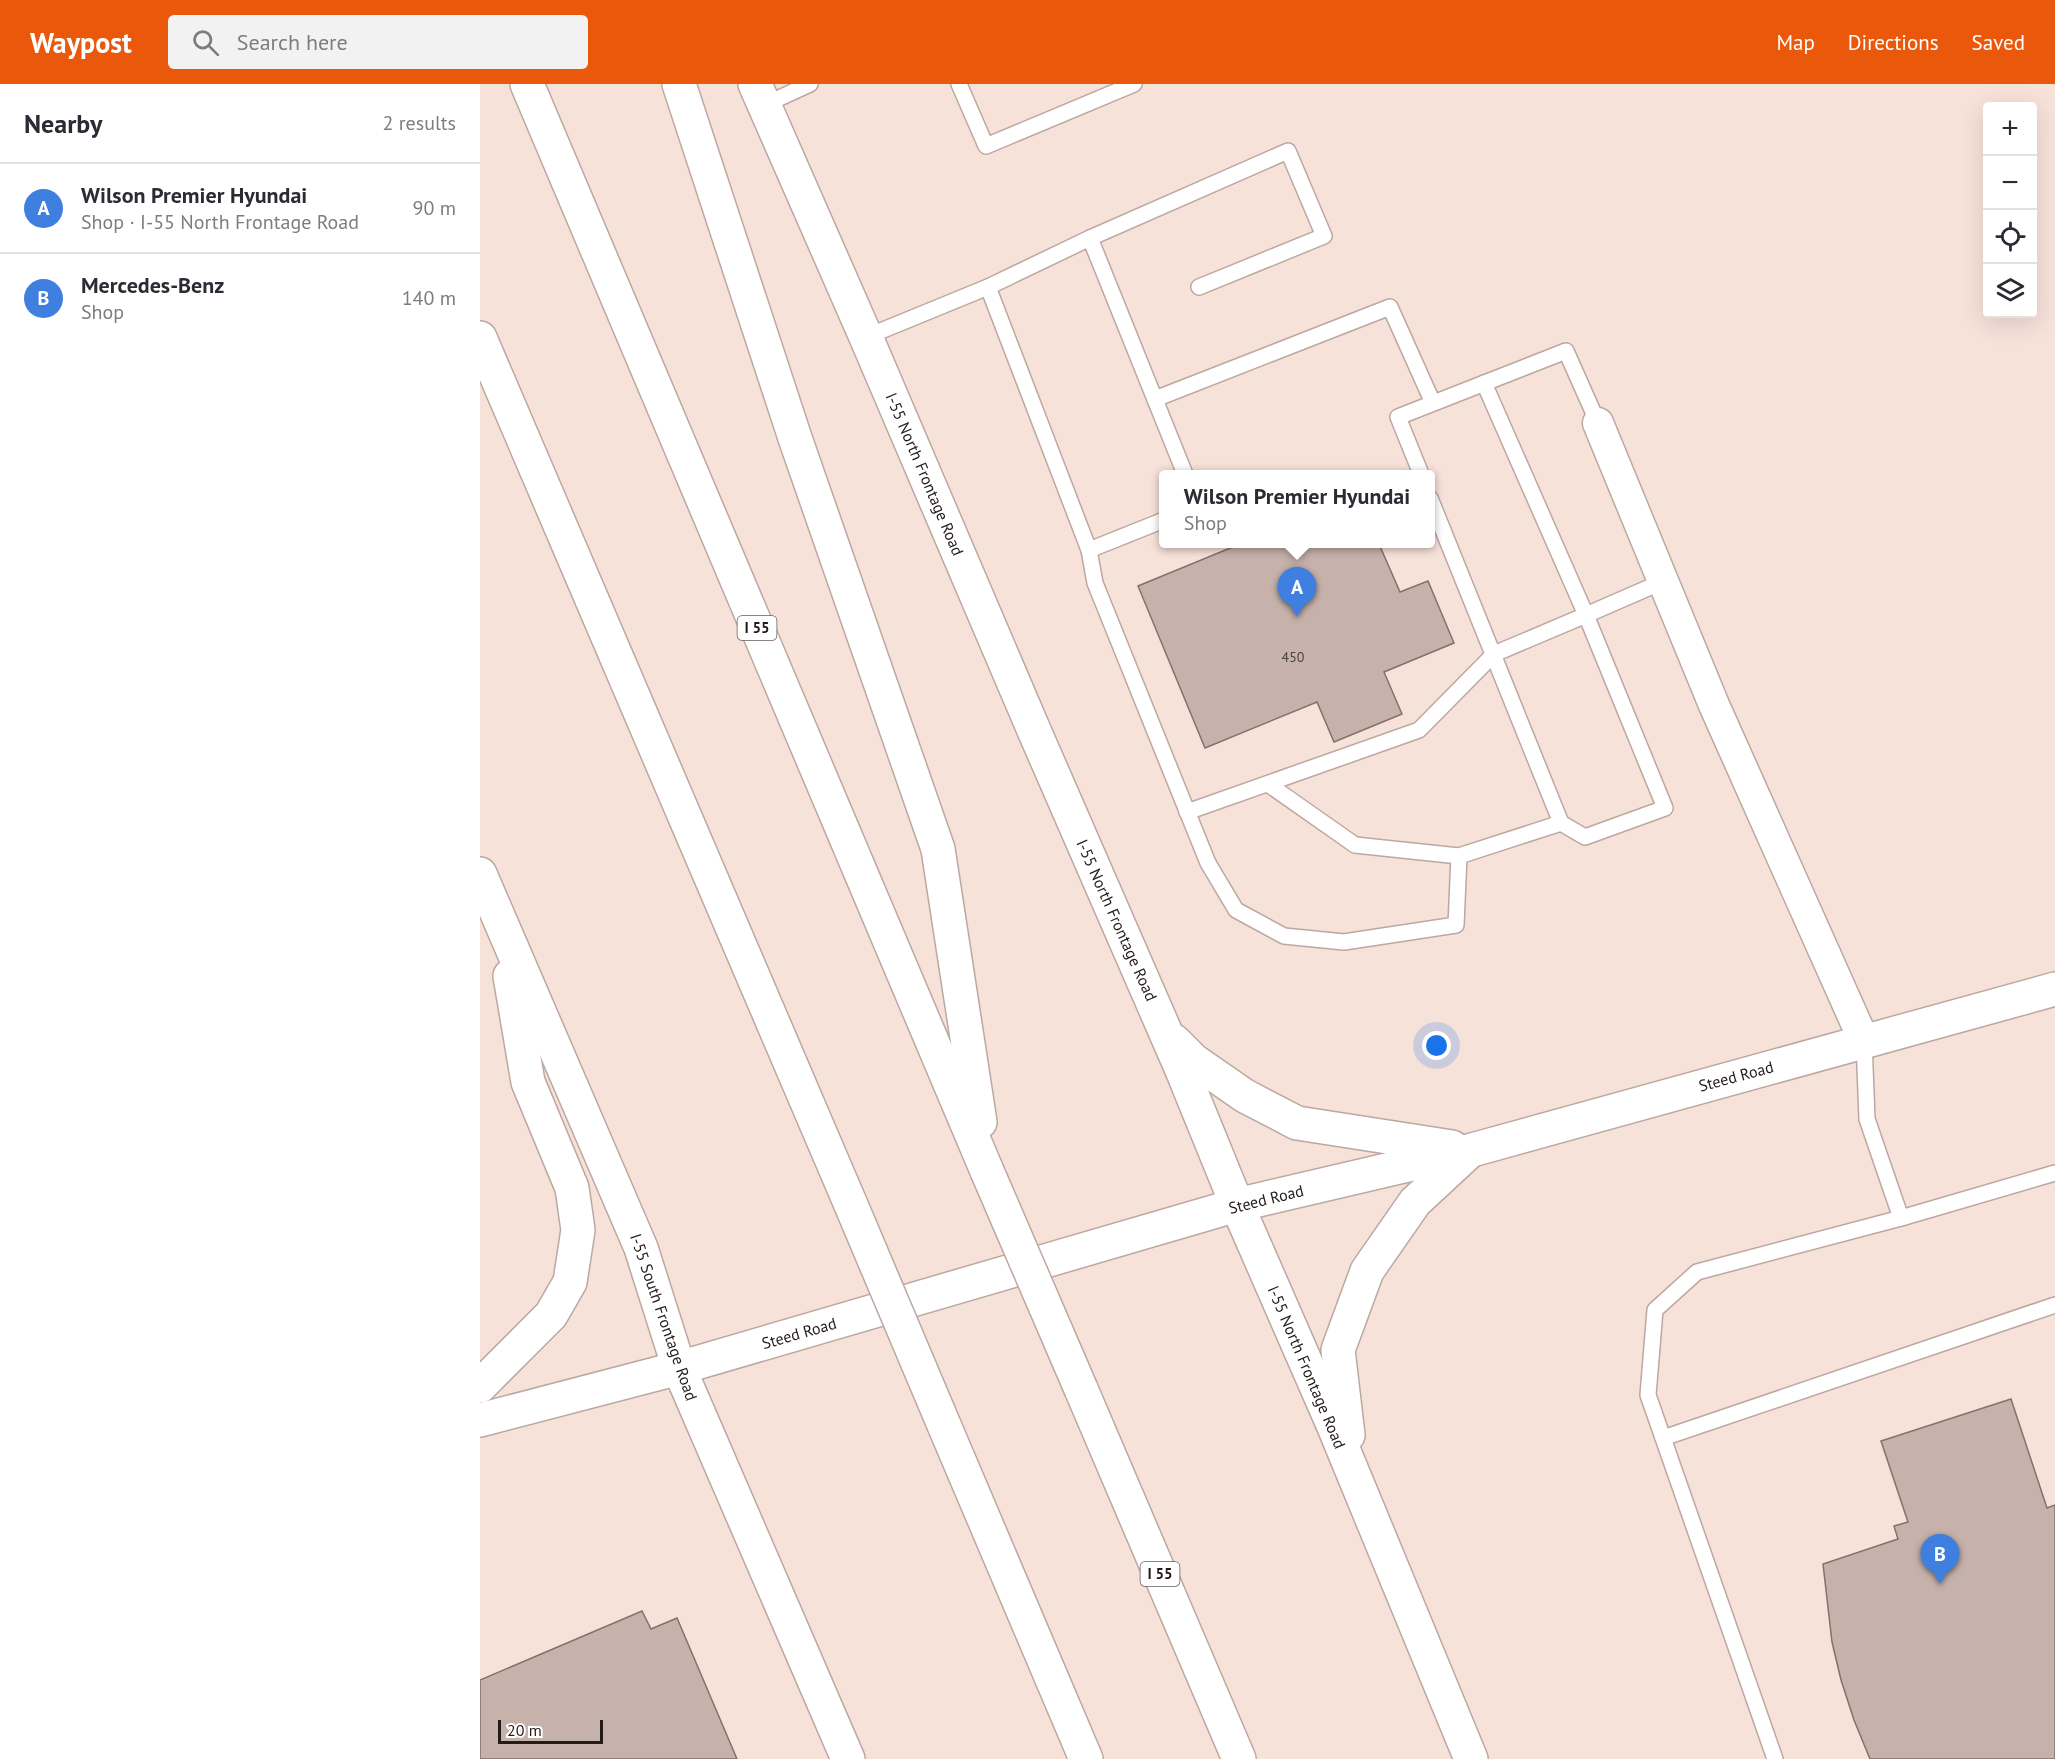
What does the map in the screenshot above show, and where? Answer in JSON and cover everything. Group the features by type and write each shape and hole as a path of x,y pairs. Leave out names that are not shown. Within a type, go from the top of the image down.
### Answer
{"main road":[{"name":"I 55","path":"526,84 1239,1759"},
{"path":"679,84 799,449 938,849 987,1171"},
{"name":"I-55 North Frontage Road","path":"760,95 1165,1032 1353,1473 1471,1759"},
{"path":"480,338 1086,1759"},
{"name":"I-55 South Frontage Road","path":"480,874 641,1248 679,1368 848,1759"},
{"path":"480,1386 551,1315 570,1282 578,1230 572,1188 528,1082 502,927"},
{"name":"Steed Road","path":"480,1420 679,1368 1237,1205 1472,1150 2055,989"},
{"path":"1165,1032 1201,1066 1245,1096 1298,1123 1472,1150"},
{"path":"1353,1473 1338,1350 1367,1271 1415,1202 1472,1150"}],"street":[{"path":"1598,423 1714,705 1864,1041"}],"lane":[{"path":"760,95 810,84"},
{"path":"959,84 986,146 1134,84"},
{"path":"866,337 988,287 1090,238 1288,151 1324,236 1199,287"},
{"path":"1090,238 1183,470"},
{"path":"988,287 1089,550 1095,583 1208,863 1236,910 1284,936 1344,942 1456,925 1459,855"},
{"path":"1155,399 1390,307 1433,403"},
{"path":"1419,470 1398,417 1566,351 1598,423"},
{"path":"1435,508 1561,823 1585,837 1665,807 1586,615 1484,383"},
{"path":"1089,550 1159,522"},
{"path":"1187,812 1419,730 1494,654 1664,581"},
{"path":"1268,784 1355,845 1459,855 1561,823"},
{"path":"1864,1041 1867,1119 1901,1218"},
{"path":"1775,1759 1648,1395 1655,1310 1697,1272 2054,1177"},
{"path":"1663,1438 2055,1305"}],"building":[{"path":"1230,548 1381,548 1400,592 1428,581 1454,643 1384,672 1402,714 1334,742 1317,702 1205,748 1138,586"},
{"path":"2011,1399 2047,1508 2055,1505 2055,1759 1870,1759 1841,1680 1832,1642 1823,1564 1898,1539 1894,1526 1908,1522 1881,1441"},
{"path":"642,1611 651,1629 677,1618 737,1759 480,1759 480,1680"}],"place":[{"name":"Wilson Premier Hyundai","path":"1297,617"},
{"name":"Mercedes-Benz","path":"1940,1584"}]}
